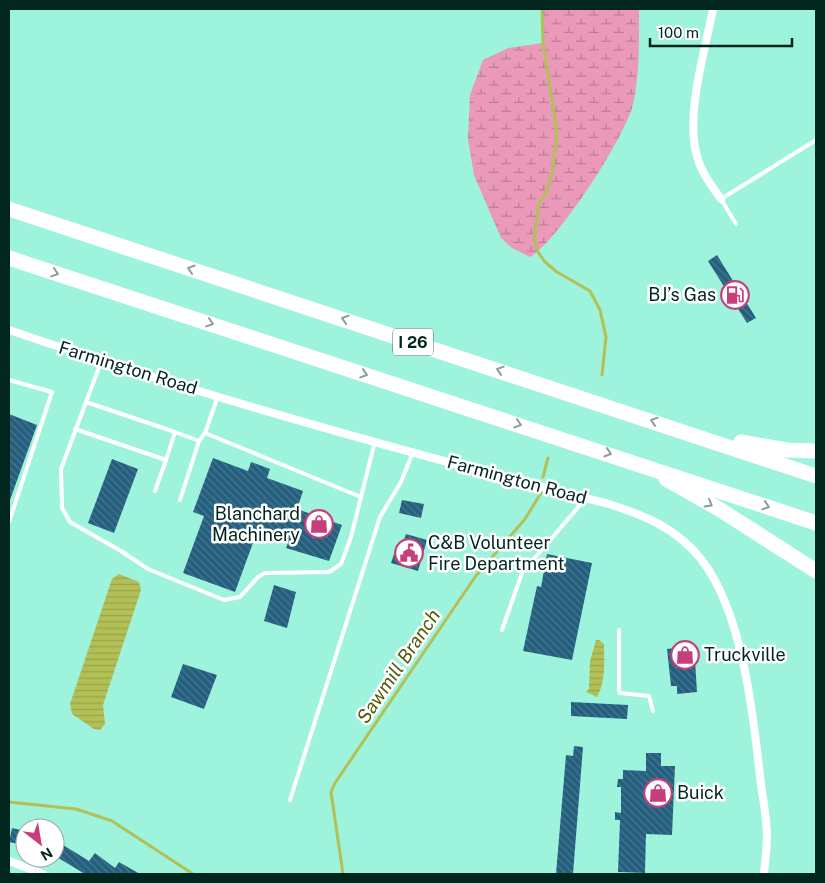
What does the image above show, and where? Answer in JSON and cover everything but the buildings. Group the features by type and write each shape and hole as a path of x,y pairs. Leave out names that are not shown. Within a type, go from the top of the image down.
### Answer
{"highway":[{"name":"I 26","path":"9,209 688,432 816,476"},
{"path":"9,258 816,522"},
{"path":"688,432 786,450 816,451"},
{"path":"636,463 719,510 816,571"}],"street":[{"path":"713,9 694,112 693,137 703,173 721,199"},
{"name":"Farmington Road","path":"9,330 101,362 413,452 647,516 675,534 701,559 720,589 735,632 750,700 766,830 764,874"},
{"path":"9,861 42,874"}],"lane":[{"path":"736,224 721,199 816,140"},
{"path":"101,362 61,469 62,508 70,522 148,569 224,600 240,597 258,577 265,573 329,572 341,564 351,536 375,441"},
{"path":"9,380 52,392 9,522"},
{"path":"180,500 218,396"},
{"path":"86,402 200,441"},
{"path":"75,429 166,460"},
{"path":"155,491 175,432"},
{"path":"205,433 361,497"},
{"path":"290,800 380,518 401,482 413,452"},
{"path":"502,630 522,572 586,498"},
{"path":"619,630 619,691 620,693 649,696 653,711"}],"green space":[{"path":"542,9 639,9 639,56 633,104 618,139 573,210 557,231 530,257 512,248 501,238 474,175 468,139 470,95 483,60 508,48 543,43"}],"shaded area":[{"path":"119,574 139,582 141,590 103,705 105,724 100,730 94,729 72,714 70,704 112,579"},
{"path":"596,640 604,644 603,678 597,697 586,692 589,689 590,661"}],"waterway":[{"name":"Sawmill Branch","path":"542,9 543,43 557,133 553,168 546,193 539,203 534,239 538,252 545,262 557,272 590,291 600,310 606,337 602,375"},
{"name":"Sawmill Branch","path":"543,477 548,458"},
{"name":"Sawmill Branch","path":"343,874 331,792 335,783 475,577 525,519 541,493"},
{"path":"9,802 76,809 112,821 193,874"}],"place":[{"name":"BJ’s Gas","path":"735,295"},
{"name":"Blanchard Machinery","path":"319,524"},
{"name":"C&B Volunteer Fire Department","path":"409,553"},
{"name":"Truckville","path":"685,655"},
{"name":"Buick","path":"658,793"}]}
